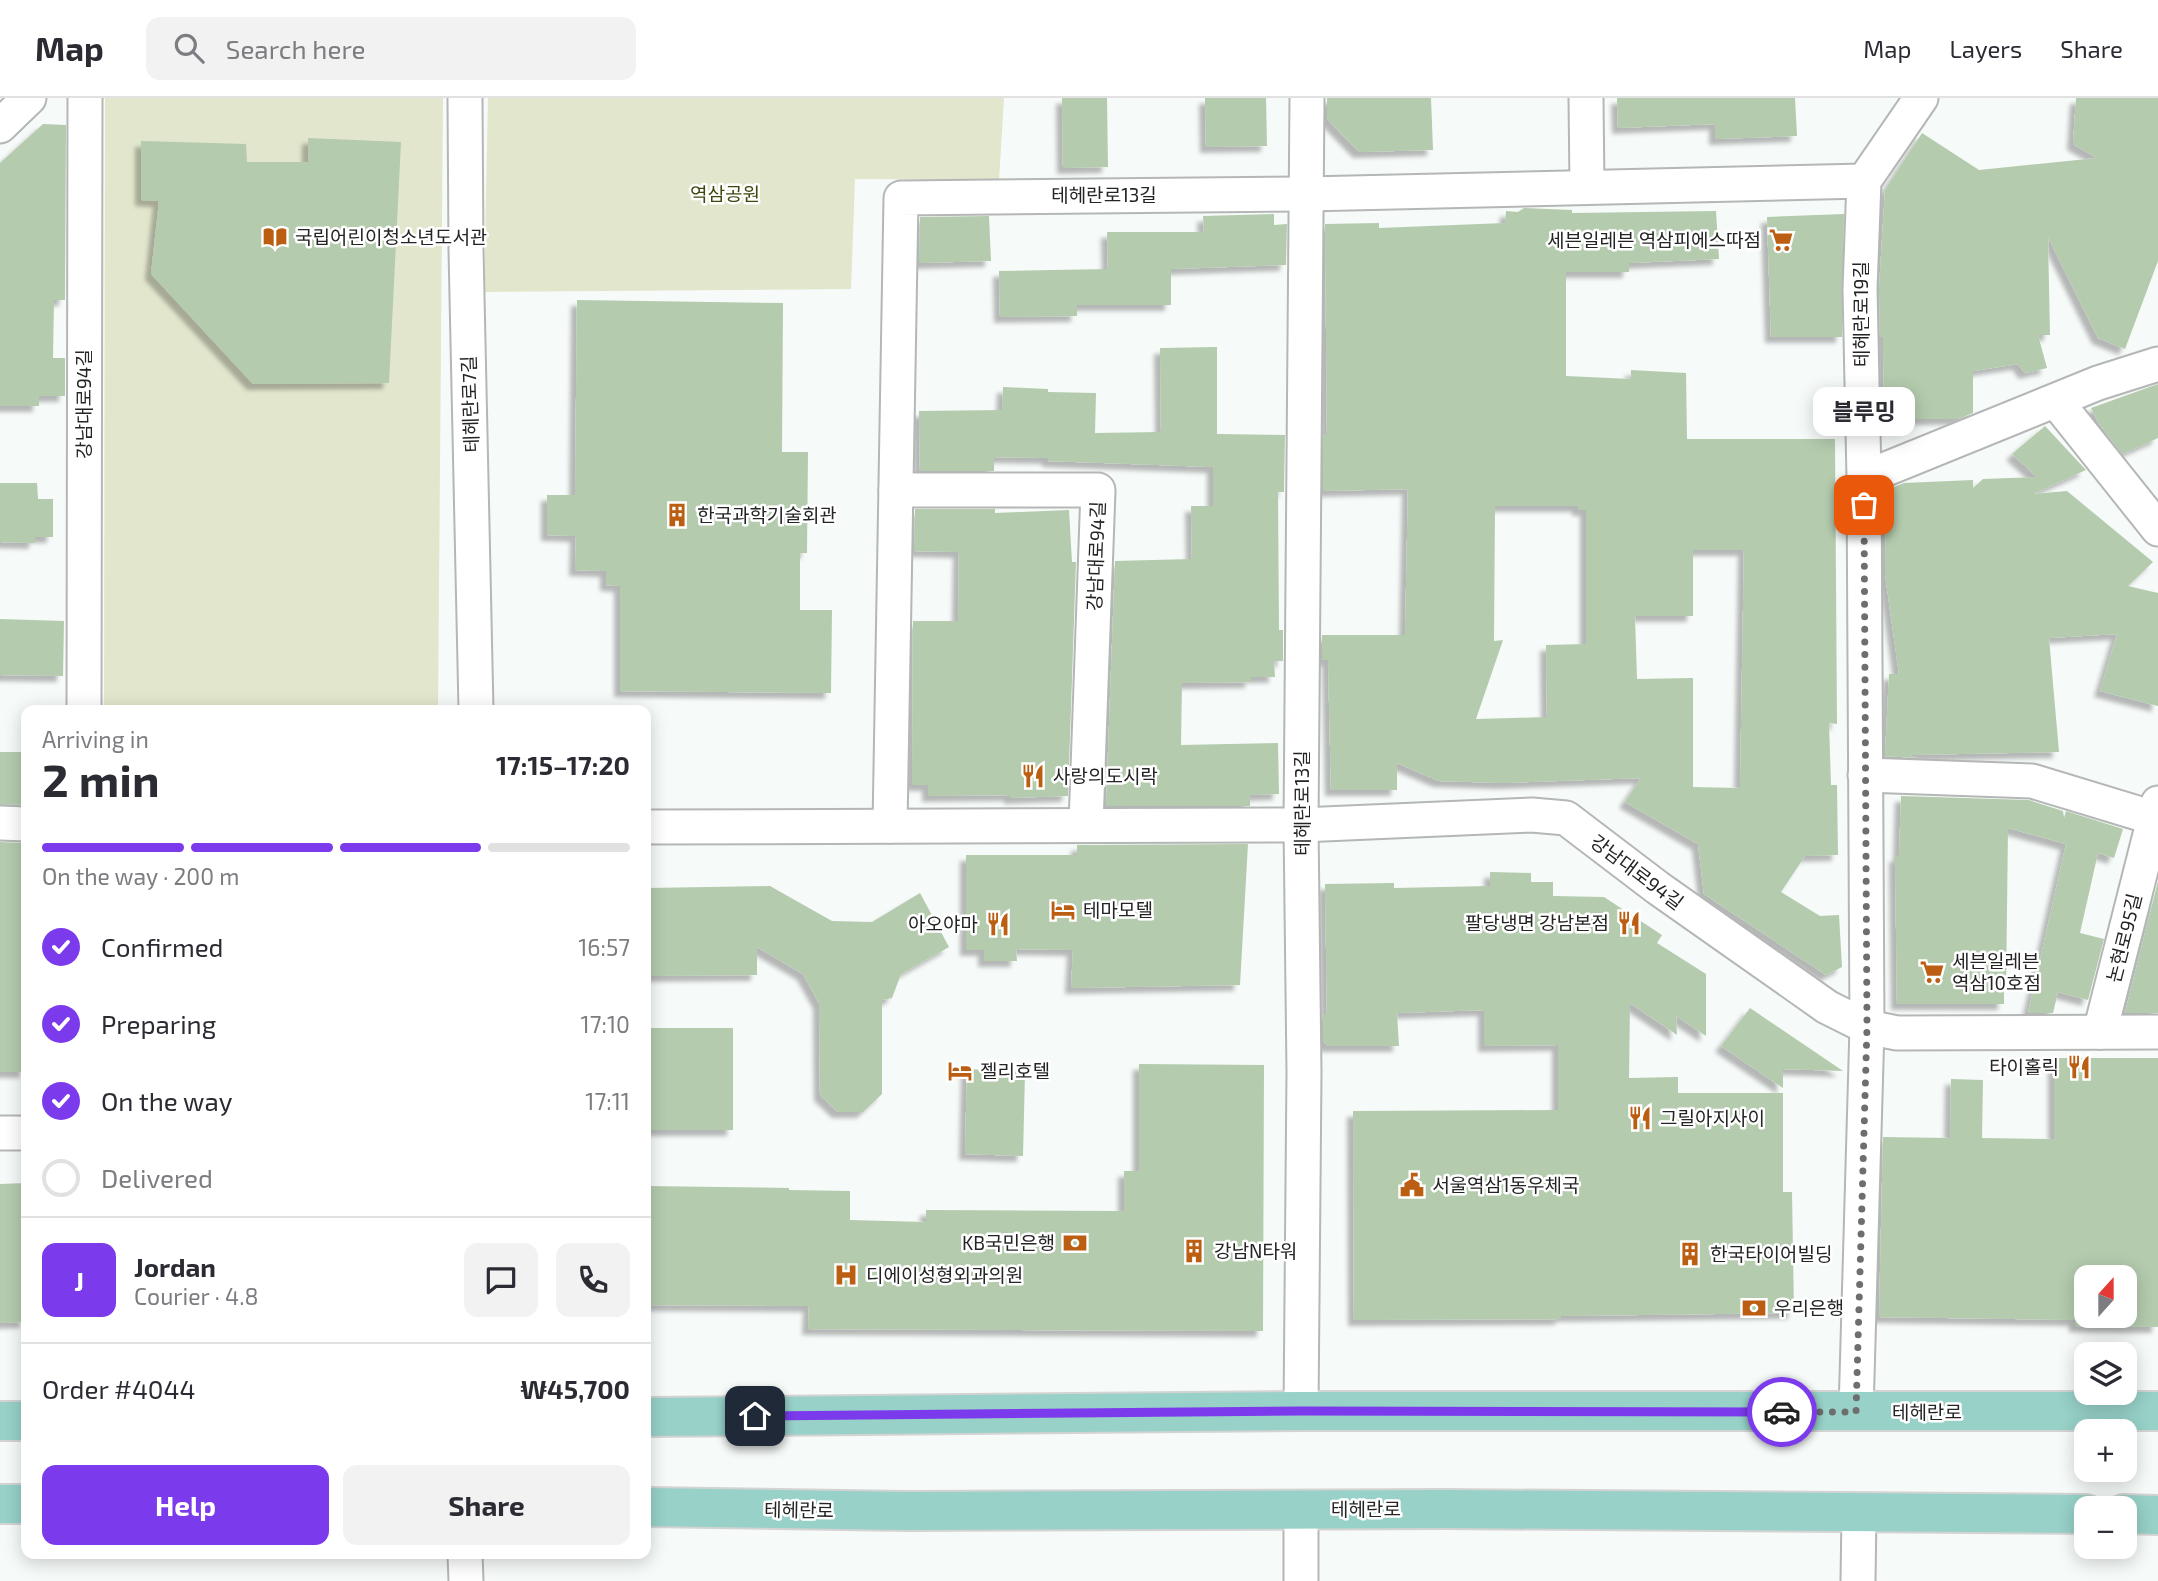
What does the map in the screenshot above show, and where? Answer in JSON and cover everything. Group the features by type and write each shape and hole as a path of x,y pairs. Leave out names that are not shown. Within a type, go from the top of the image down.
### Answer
{"main road":[{"name":"테헤란로","path":"651,1418 1301,1411 2158,1411"},
{"path":"0,1421 21,1421"},
{"path":"0,1504 21,1504"},
{"name":"테헤란로","path":"651,1507 907,1511 1301,1509 2074,1514"},
{"path":"2137,1514 2158,1515"}],"street":[{"path":"0,126 29,98"},
{"name":"강남대로94길","path":"84,705 85,98"},
{"name":"테헤란로7길","path":"465,98 476,705"},
{"name":"테헤란로13길","path":"1301,1411 1304,1072 1301,825 1307,98"},
{"path":"1586,98 1587,186"},
{"path":"1307,194 1864,181 1921,98"},
{"name":"테헤란로19길","path":"1856,1412 1867,1027 1864,478 1860,289 1864,181"},
{"name":"테헤란로13길","path":"896,491 901,198 1307,194"},
{"path":"1864,478 2156,359"},
{"path":"2056,401 2158,529"},
{"name":"강남대로94길","path":"896,491 1098,490 1086,824"},
{"path":"890,826 896,491"},
{"path":"1865,775 2032,781 2156,811"},
{"name":"논현로95길","path":"2100,1032 2156,811"},
{"name":"강남대로94길","path":"651,827 1301,825 1532,815 1566,818 1767,966 1827,1007 1867,1027 1897,1033 2158,1032"},
{"path":"0,823 21,824"},
{"path":"0,1133 21,1133"},
{"path":"1301,1509 1301,1581"},
{"path":"1858,1581 1859,1513"},
{"path":"466,1559 466,1581"}],"green space":[{"path":"105,98 443,98 438,705 104,705"},
{"name":"역삼공원","path":"488,98 1004,98 999,180 855,179 851,289 484,292"}],"building":[{"path":"1062,98 1107,98 1108,167 1063,168"},
{"path":"1205,98 1266,98 1267,146 1206,147"},
{"path":"1327,98 1431,98 1433,150 1359,152 1327,119"},
{"path":"1617,98 1795,98 1797,136 1715,139 1715,124 1618,128"},
{"path":"2076,98 2158,98 2158,261 2125,349 2098,338 2048,237 2050,335 2038,335 2047,368 2025,373 2018,364 1973,371 1973,413 1958,419 1884,419 1883,337 1880,337 1879,289 1885,190 1922,133 1979,170 2097,158 2073,144"},
{"path":"43,124 66,125 65,300 54,300 53,358 65,358 65,396 39,396 39,406 0,406 0,163"},
{"name":"국립어린이청소년도서관","path":"308,138 401,142 389,383 253,384 151,274 159,201 141,200 141,141 246,144 247,162 308,162"},
{"path":"1524,208 1572,210 1572,213 1716,211 1719,259 1629,263 1629,272 1566,272 1566,376 1631,379 1631,370 1686,373 1687,439 1835,439 1837,724 1829,723 1831,785 1837,785 1838,855 1805,856 1781,892 1820,916 1839,915 1842,967 1826,975 1704,894 1698,844 1625,802 1641,778 1504,783 1439,781 1397,763 1397,790 1331,790 1328,660 1322,660 1322,635 1405,635 1408,489 1323,491 1323,434 1327,434 1325,224 1379,223 1379,228 1505,223 1506,211 1518,212","holes":["1495,506 1578,506 1578,510 1586,510 1586,644 1546,645 1547,717 1476,719 1503,640 1494,641","1693,550 1744,550 1740,788 1693,787 1693,678 1637,679 1635,616 1693,616"]},
{"path":"1274,214 1274,225 1287,224 1286,265 1171,269 1171,305 1077,305 1077,316 1000,317 999,271 1108,269 1107,232 1204,232 1203,216"},
{"path":"1844,214 1842,337 1771,337 1767,217"},
{"path":"989,216 991,261 919,263 920,217"},
{"name":"한국과학기술회관","path":"577,300 783,303 782,452 808,452 807,553 800,553 800,610 832,610 831,693 620,691 620,586 606,585 606,571 575,570 576,536 547,535 547,495 575,495"},
{"path":"1217,347 1217,434 1285,435 1284,492 1278,492 1279,630 1283,630 1283,661 1274,661 1275,677 1251,677 1251,682 1182,683 1181,745 1278,743 1279,794 1250,795 1250,806 1106,806 1115,561 1192,559 1191,506 1213,506 1213,467 994,457 994,471 920,471 919,411 1002,410 1003,387 1096,393 1095,433 1161,432 1160,348"},
{"path":"2158,384 2158,438 2122,454 2091,408"},
{"path":"2045,426 2086,470 2033,494 2067,491 2153,562 2128,586 2158,593 2158,706 2100,691 2117,634 2049,638 2059,752 1909,755 1918,758 1885,756 1889,674 1899,674 1885,574 1886,490 1904,483 1973,480 1973,488 1983,479 2037,477 2012,454"},
{"path":"0,483 37,483 38,499 53,499 53,537 35,537 35,543 0,542"},
{"path":"915,509 995,509 995,513 1069,510 1072,562 1076,562 1068,796 928,796 928,785 912,785 913,621 958,621 959,552 914,551"},
{"path":"0,619 64,621 63,676 0,675"},
{"path":"0,752 21,752 21,805 0,804"},
{"path":"1901,796 2029,800 2063,811 2064,818 2066,811 2123,829 2114,858 2098,853 2080,933 2104,939 2088,1000 2058,992 2053,1013 2028,1013 2066,844 2008,828 2004,1004 1897,1004 1895,856 1899,856"},
{"path":"0,842 21,843 21,1072 0,1072"},
{"path":"1248,844 1240,985 1071,988 1073,950 1016,949 1017,961 984,961 984,950 966,950 966,855 1077,855 1077,845"},
{"path":"1490,872 1531,873 1531,882 1553,882 1553,896 1604,897 1662,935 1657,943 1706,974 1706,1036 1676,1016 1677,1035 1630,1003 1629,1078 1678,1077 1678,1093 1783,1093 1783,1192 1792,1192 1794,1313 1561,1316 1561,1319 1354,1320 1353,1111 1558,1110 1558,1045 1484,1046 1484,1010 1397,1013 1399,1046 1328,1046 1323,1041 1323,1014 1327,1014 1325,884 1394,883 1394,888 1490,886"},
{"path":"2158,881 2158,1013 2125,1013"},
{"path":"770,886 832,921 872,922 920,893 949,947 901,974 892,998 882,1000 882,1094 863,1112 838,1112 820,1095 819,1003 803,974 757,947 757,975 651,976 651,888"},
{"path":"1750,1008 1843,1071 1783,1069 1783,1088 1721,1046"},
{"path":"651,1028 733,1028 733,1130 651,1130"},
{"path":"2054,1058 2158,1058 2158,1327 2137,1327 2137,1265 2074,1265 2074,1320 1879,1317 1883,1137 1950,1138 1951,1079 1983,1080 1982,1138 2054,1139"},
{"path":"1139,1064 1264,1065 1263,1331 808,1329 809,1306 651,1305 651,1186 850,1191 850,1220 926,1222 926,1210 1124,1211 1124,1171 1139,1171"},
{"path":"967,1069 1025,1072 1023,1156 965,1154"},
{"path":"21,1183 21,1322 0,1323 0,1184"}],"way so far":[{"path":"1782,1412 1856,1412 1867,1027 1864,505"}],"place":[{"name":"국립어린이청소년도서관","path":"275,237"},
{"name":"세븐일레븐 역삼피에스따점","path":"1781,240"},
{"name":"블루밍","path":"1864,505"},
{"name":"한국과학기술회관","path":"677,515"},
{"name":"사랑의도시락","path":"1033,776"},
{"name":"테마모텔","path":"1063,910"},
{"name":"팔당냉면 강남본점","path":"1629,923"},
{"name":"아오야마","path":"998,924"},
{"name":"세븐일레븐 역삼10호점","path":"1932,972"},
{"name":"타이홀릭","path":"2079,1067"},
{"name":"젤리호텔","path":"960,1071"},
{"name":"그릴아지사이","path":"1640,1118"},
{"name":"서울역삼1동우체국","path":"1412,1185"},
{"name":"KB국민은행","path":"1075,1243"},
{"name":"강남N타워","path":"1194,1251"},
{"name":"한국타이어빌딩","path":"1690,1254"},
{"name":"디에이성형외과의원","path":"846,1275"},
{"name":"우리은행","path":"1754,1308"}],"route":[{"path":"755,1416 1301,1411 1782,1412"}]}
